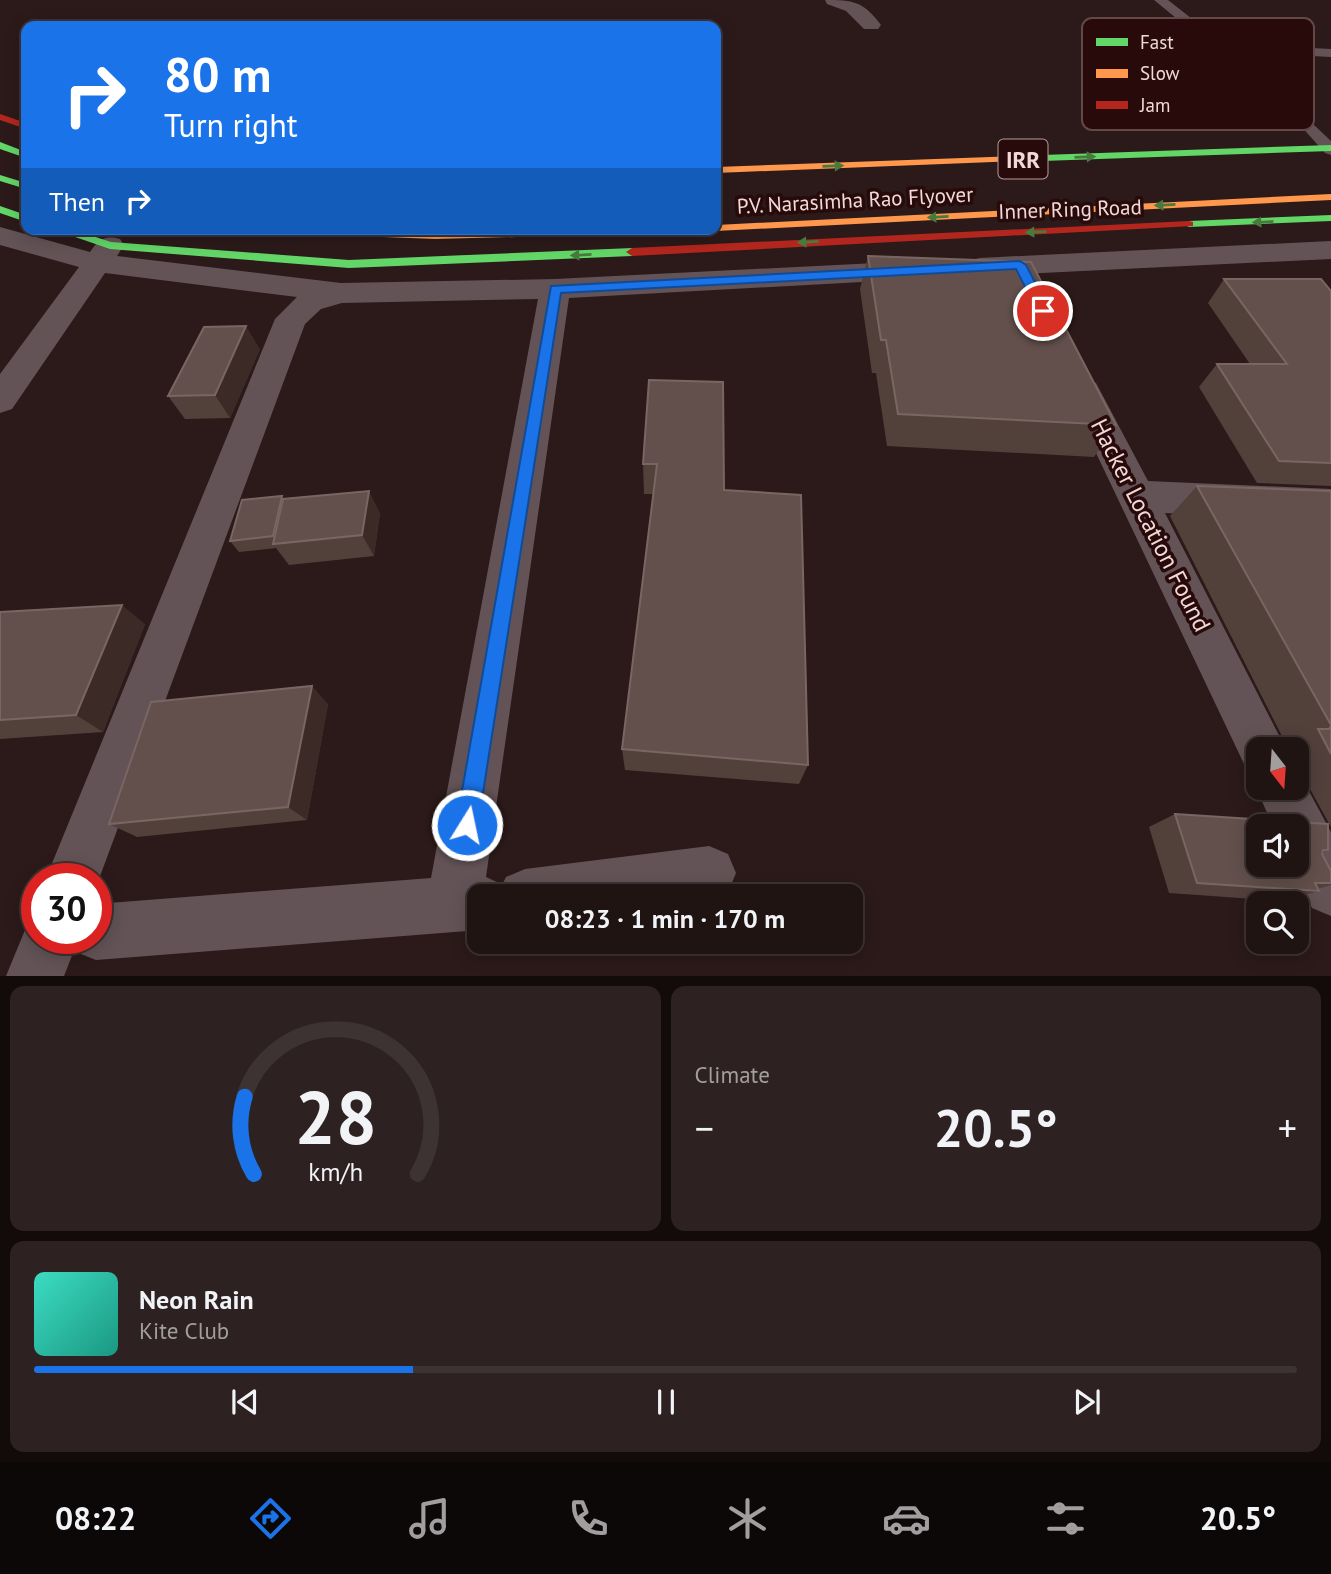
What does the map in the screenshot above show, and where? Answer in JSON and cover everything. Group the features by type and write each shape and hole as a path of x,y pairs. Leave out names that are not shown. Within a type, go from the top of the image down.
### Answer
{"main road":[{"path":"0,117 21,124"},
{"path":"0,145 21,153"},
{"name":"IRR","path":"721,170 1330,149"},
{"path":"0,178 21,184"},
{"name":"P.V. Narasimha Rao Flyover","path":"721,228 1331,197"},
{"path":"0,209 21,217"},
{"name":"Inner Ring Road","path":"69,235 103,254 349,264 1331,218"},
{"path":"409,235 470,235"}],"street":[{"path":"834,0 853,8 871,25"},
{"path":"0,236 341,293 555,289 1331,250"},
{"path":"0,400 103,254"},
{"path":"1020,265 1038,301"},
{"path":"470,884 555,289"},
{"path":"79,863 291,319 310,302 341,293"},
{"name":"Hacker Location Found","path":"1069,362 1256,737"},
{"path":"1137,496 1331,505"},
{"path":"1287,800 1331,889"},
{"path":"621,884 709,873"},
{"path":"112,931 467,903"},
{"path":"35,975 44,954"}],"lane":[{"path":"1160,0 1183,18"},
{"path":"1312,130 1330,149"}],"building":[{"path":"868,256 1031,262 1116,425 898,414 886,340 881,340"},
{"path":"1224,279 1321,279 1331,291 1331,463 1279,461 1217,364 1287,364"},
{"path":"246,326 215,395 168,396 204,327"},
{"path":"649,380 723,382 724,490 801,495 808,765 622,749 657,464 643,464"},
{"path":"1197,486 1331,491 1331,725"},
{"path":"369,491 362,535 273,544 283,499"},
{"path":"282,496 273,536 230,541 242,500"},
{"path":"122,605 76,715 0,720 0,612"},
{"path":"312,686 288,807 109,824 151,702"},
{"path":"1331,726 1331,754 1318,729 1329,729"},
{"path":"1175,814 1246,819 1246,877 1309,877 1309,823 1328,824 1328,850 1323,850 1322,854 1331,871 1331,883 1315,883 1319,891 1197,883"}],"traffic: fast":[{"path":"0,145 21,153"},
{"path":"1042,158 1331,148"},
{"path":"0,178 21,184"},
{"path":"0,209 21,217"},
{"path":"1189,224 1331,218"},
{"path":"78,235 110,245 349,264 632,252"}],"traffic: slow":[{"path":"721,170 1042,158"},
{"path":"721,228 1331,197"},
{"path":"409,235 474,235"}],"traffic: jam":[{"path":"0,117 21,124"},
{"path":"632,252 1189,224"}],"route":[{"path":"467,825 555,289 1020,265 1043,311"}]}
